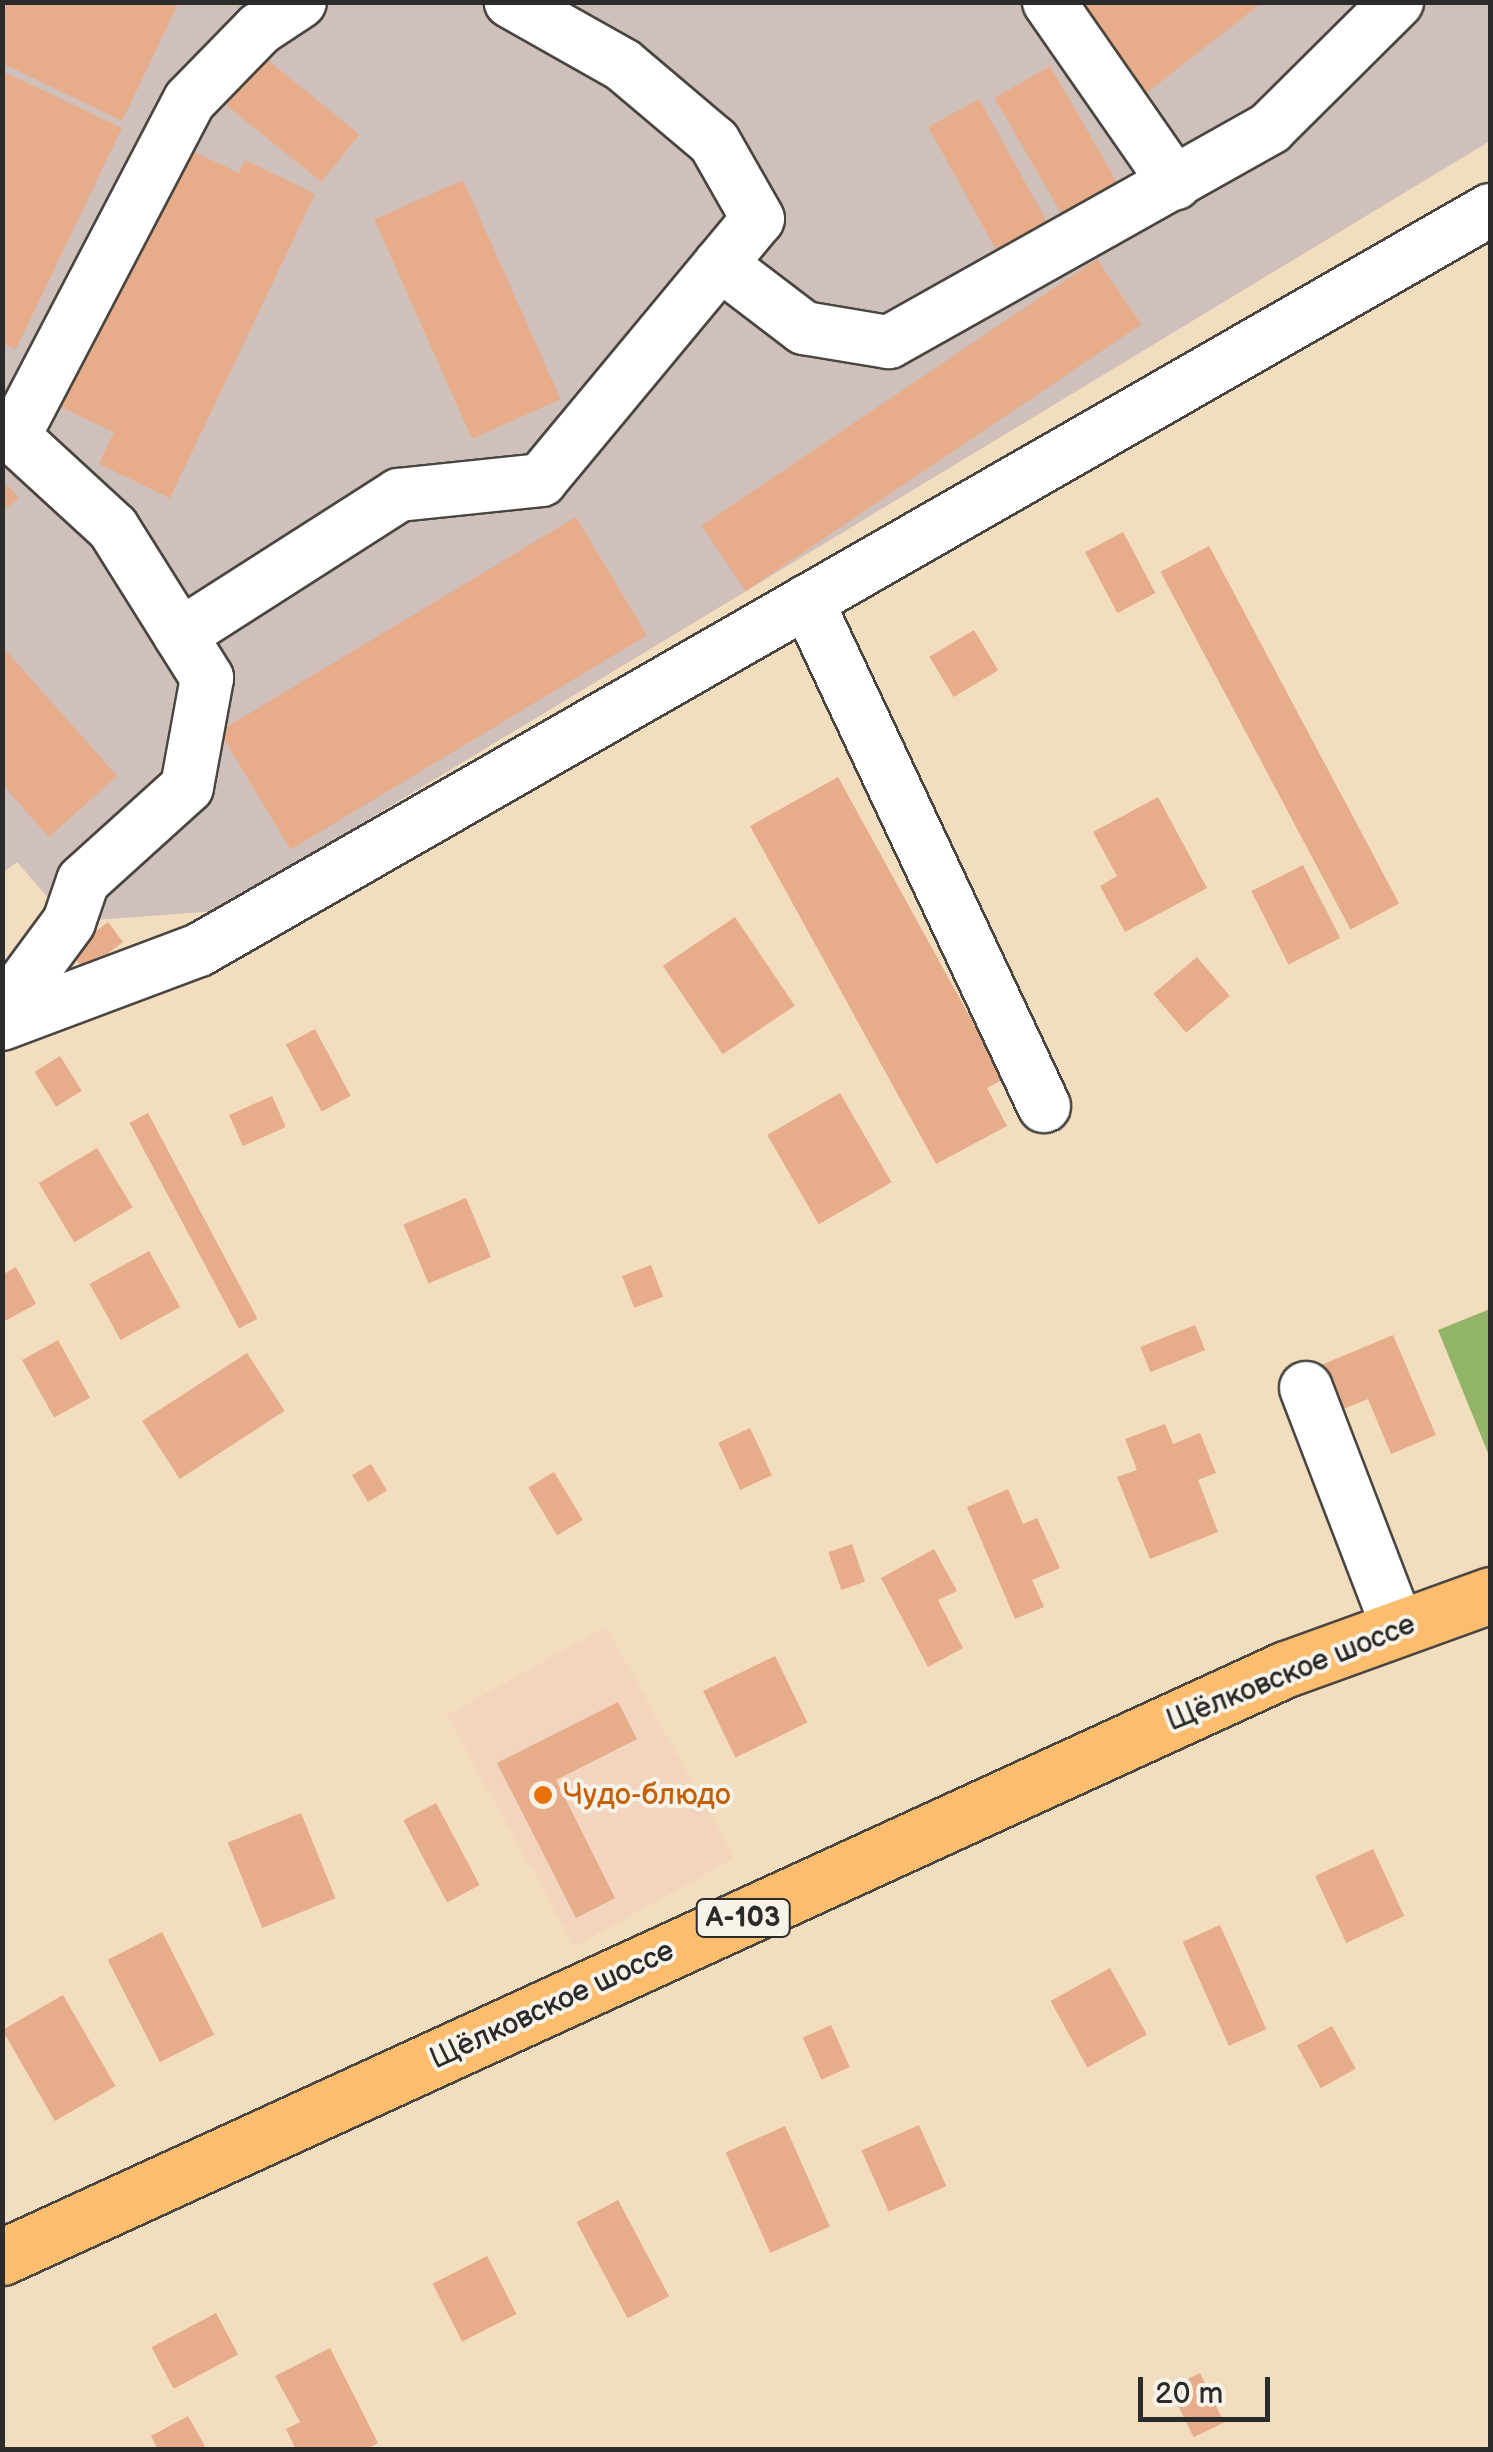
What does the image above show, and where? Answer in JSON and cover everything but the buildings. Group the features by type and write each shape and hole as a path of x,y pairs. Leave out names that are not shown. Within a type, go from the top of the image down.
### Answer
{"main road":[{"name":"Щёлковское шоссе","path":"2,2257 1286,1668 1490,1595"}],"lane":[{"path":"2,1013 69,922 83,880 187,787 208,678 113,528 8,430 190,100 259,29 300,2"},
{"path":"180,635 399,495 541,480 758,219 714,142 623,65 511,2"},
{"path":"1049,2 1176,183"},
{"path":"720,264 804,328 889,342 1270,128 1397,2"},
{"path":"2,1024 199,950 1490,210"},
{"path":"808,601 1044,1106"},
{"path":"1306,1388 1398,1628"}],"shaded area":[{"path":"3,3 1490,3 1490,141 217,911 69,922 17,862 3,873"},
{"path":"606,1627 734,1858 575,1946 447,1715"}],"green space":[{"path":"1490,1309 1490,1458 1438,1330"}],"place":[{"name":"Чудо-блюдо","path":"543,1795"}]}
